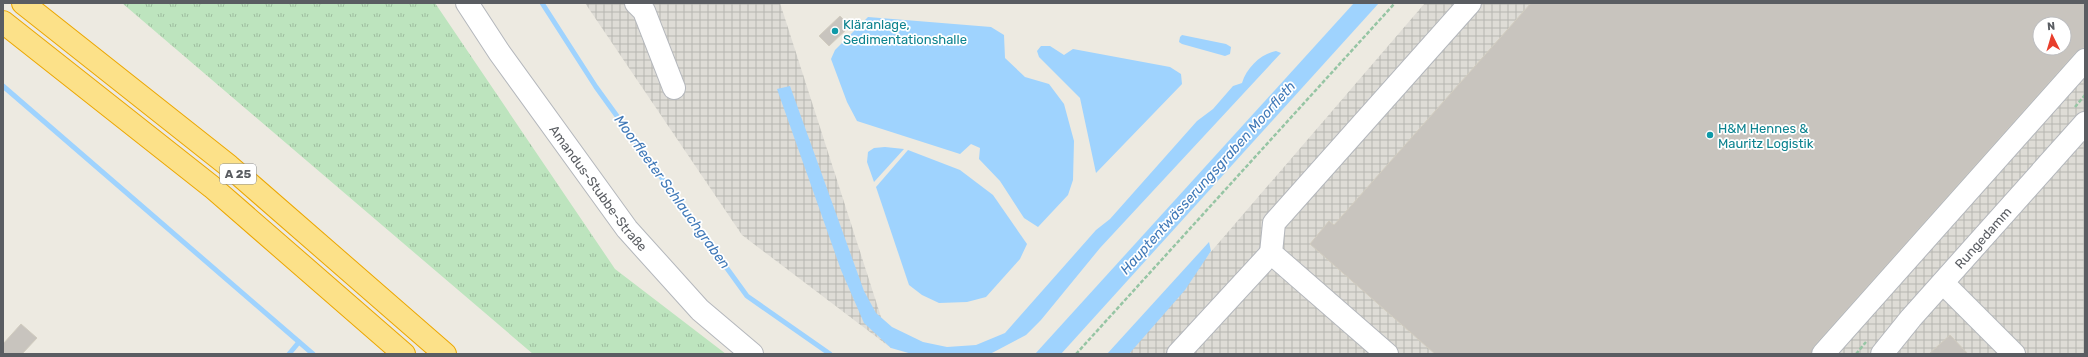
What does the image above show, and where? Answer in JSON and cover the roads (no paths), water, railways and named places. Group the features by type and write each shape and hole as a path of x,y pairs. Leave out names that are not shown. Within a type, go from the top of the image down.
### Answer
{"highway":[{"name":"A 25","path":"23,3 229,166 446,354"},
{"name":"A 25","path":"3,22 212,187 404,354"}],"street":[{"name":"Amandus-Stubbe-Straße","path":"467,3 503,58 627,229 700,310 752,354"},
{"path":"1178,354 1271,253 1274,223 1470,3"},
{"path":"638,4 644,11 674,88"},
{"path":"1823,354 2085,60"},
{"name":"Rungedamm","path":"1882,354 2085,123"},
{"path":"1271,253 1387,354"},
{"path":"1943,283 2014,354"}],"water":[{"name":"Hauptentwässerungsgraben Moorfleth","path":"1354,3 1379,3 1061,354 1035,354"},
{"path":"868,17 991,27 1004,35 1005,58 1025,77 1049,84 1064,104 1074,141 1073,180 1068,195 1038,227 1024,218 1000,181 979,159 980,148 971,144 960,154 857,121 847,102 831,59 835,50"},
{"path":"1182,35 1226,44 1231,47 1230,54 1225,56 1182,44 1179,42"},
{"path":"1041,46 1050,46 1064,55 1073,49 1170,67 1181,74 1182,84 1096,173 1080,98 1039,57 1037,51"},
{"path":"1276,51 1281,53 1100,248 1041,320 1026,335 990,354 912,354 891,348 864,323 841,270 777,89 790,86 864,291 876,313 892,327 923,342 947,347 976,345 1005,333 1096,230 1110,219 1197,121 1213,109 1233,86 1242,83 1247,72 1255,62 1265,55"},
{"path":"885,147 904,149 874,182 867,162 868,152 874,148"},
{"path":"908,150 960,170 993,195 1027,244 1020,259 986,297 967,302 939,303 922,295 909,285 876,187"},
{"path":"1209,242 1211,251 1185,290 1129,354 1107,354"}],"waterway":[{"name":"Moorfleeter Schlauchgraben","path":"542,3 596,87 747,296 830,354"},
{"path":"3,86 313,354"},
{"path":"289,354 299,342"}],"place":[{"name":"Kläranlage, Sedimentationshalle","path":"835,31"},
{"name":"H&M Hennes & Mauritz Logistik","path":"1710,135"}]}
